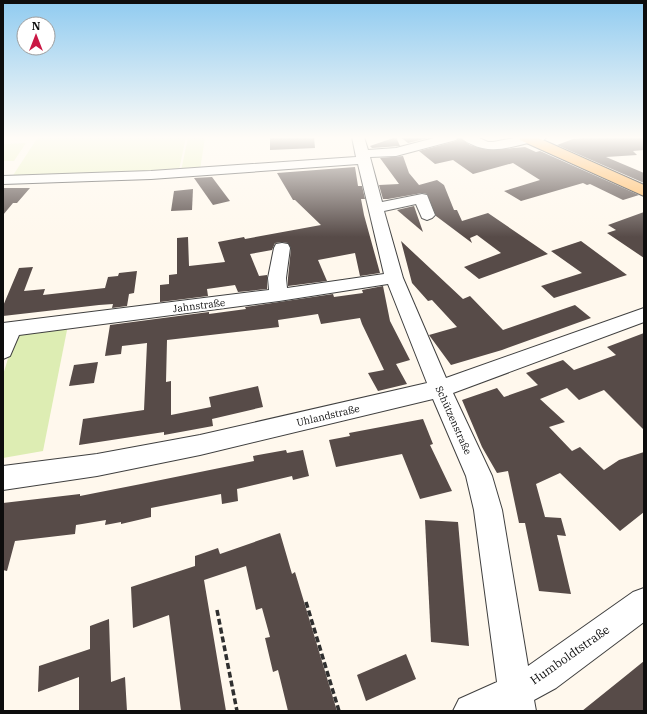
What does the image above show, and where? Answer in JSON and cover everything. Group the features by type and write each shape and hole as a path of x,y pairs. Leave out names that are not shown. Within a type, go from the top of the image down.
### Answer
{"main road":[{"path":"601,170 644,191"}],"street":[{"path":"3,180 151,175 192,170"},
{"name":"Schützenstraße","path":"366,170 394,278 440,389 479,476 488,510 517,701"},
{"path":"376,208 422,198 427,215"},
{"path":"279,295 277,278 282,248"},
{"name":"Jahnstraße","path":"7,329 279,295 394,278"},
{"name":"Uhlandstraße","path":"3,478 97,465 200,445 440,389 644,315"},
{"path":"3,351 7,329"},
{"name":"Humboldtstraße","path":"471,711 517,701 544,676 644,603"}],"path":[{"path":"306,602 339,711"},
{"path":"217,610 237,711"}],"green space":[{"path":"16,170 171,170 12,177"},
{"path":"68,325 43,451 3,458 3,375 16,332"}],"building":[{"path":"312,170 356,170 358,186 362,186 365,199 361,199 364,215 380,273 360,276 355,253 318,260 327,281 288,286 291,248 288,243 282,242 275,243 272,250 250,254 259,276 267,275 267,289 238,292 235,285 207,289 208,296 160,302 160,285 169,284 169,275 177,274 177,238 188,237 189,266 225,262 218,242 244,237 245,239 321,225 295,200 293,200 277,173"},
{"path":"389,170 408,170 419,185 437,180 444,185 454,210 457,210 462,221 488,213 548,254 479,279 464,267 501,253 477,235 470,238 472,243 436,216 427,194 422,193 383,199 379,185 399,184"},
{"path":"468,170 486,170 473,174"},
{"path":"525,170 583,170 639,195 623,200 590,184 587,185 583,183 521,201 504,191 540,180"},
{"path":"615,170 638,170 644,173 644,183"},
{"path":"212,177 230,201 213,205 194,178"},
{"path":"3,188 30,188 17,203 13,203 3,215"},
{"path":"193,189 192,210 171,211 174,191"},
{"path":"414,206 423,232 397,210"},
{"path":"644,212 644,258 607,233 616,230 608,225"},
{"path":"401,241 463,299 470,296 503,330 575,305 591,318 502,350 451,365 429,335 457,327 432,300 428,301 412,283"},
{"path":"581,241 627,275 554,298 541,286 582,273 551,251"},
{"path":"33,267 24,291 45,289 43,295 105,288 108,277 118,276 119,273 137,271 134,293 129,294 127,306 112,308 113,304 99,305 3,316 3,306 19,268"},
{"path":"383,286 390,321 410,360 396,364 407,384 378,391 368,373 384,370 360,318 321,324 318,314 278,320 279,327 167,340 166,382 171,381 171,415 211,407 209,397 258,386 263,407 212,419 213,426 164,435 164,432 79,445 83,419 144,410 147,343 122,346 121,354 105,356 110,325 209,312 209,314 246,309 245,307 333,294 334,297 363,293 362,290"},
{"path":"644,333 644,430 604,390 579,400 567,388 540,399 565,422 549,427 572,451 580,447 604,470 619,460 644,452 644,512 620,531 560,473 536,484 545,517 561,518 566,536 557,535 571,594 539,591 525,523 519,523 508,471 497,473 482,447 462,400 497,388 504,397 538,385 526,373 563,360 574,370 616,355 607,347"},
{"path":"98,362 94,383 69,386 74,365"},
{"path":"423,419 433,444 430,445 452,491 420,499 402,454 336,467 329,440 350,436 349,433"},
{"path":"286,450 287,453 303,450 309,476 293,480 292,476 237,489 238,501 222,504 221,494 151,508 151,517 121,524 121,522 105,525 106,520 76,525 75,534 15,541 7,571 3,570 3,503 80,494 80,496 254,461 253,456"},
{"path":"425,520 458,522 469,646 431,642"},
{"path":"280,533 292,574 295,572 337,711 288,711 278,670 273,672 265,638 270,637 262,608 256,610 246,566 204,580 226,711 181,711 169,615 133,628 131,587 195,566 195,556 218,548 220,554"},
{"path":"109,619 111,682 125,677 127,711 79,711 79,677 38,692 39,666 90,649 90,626"},
{"path":"406,654 416,679 366,701 357,675"},
{"path":"644,661 644,711 582,711 628,674"}]}
